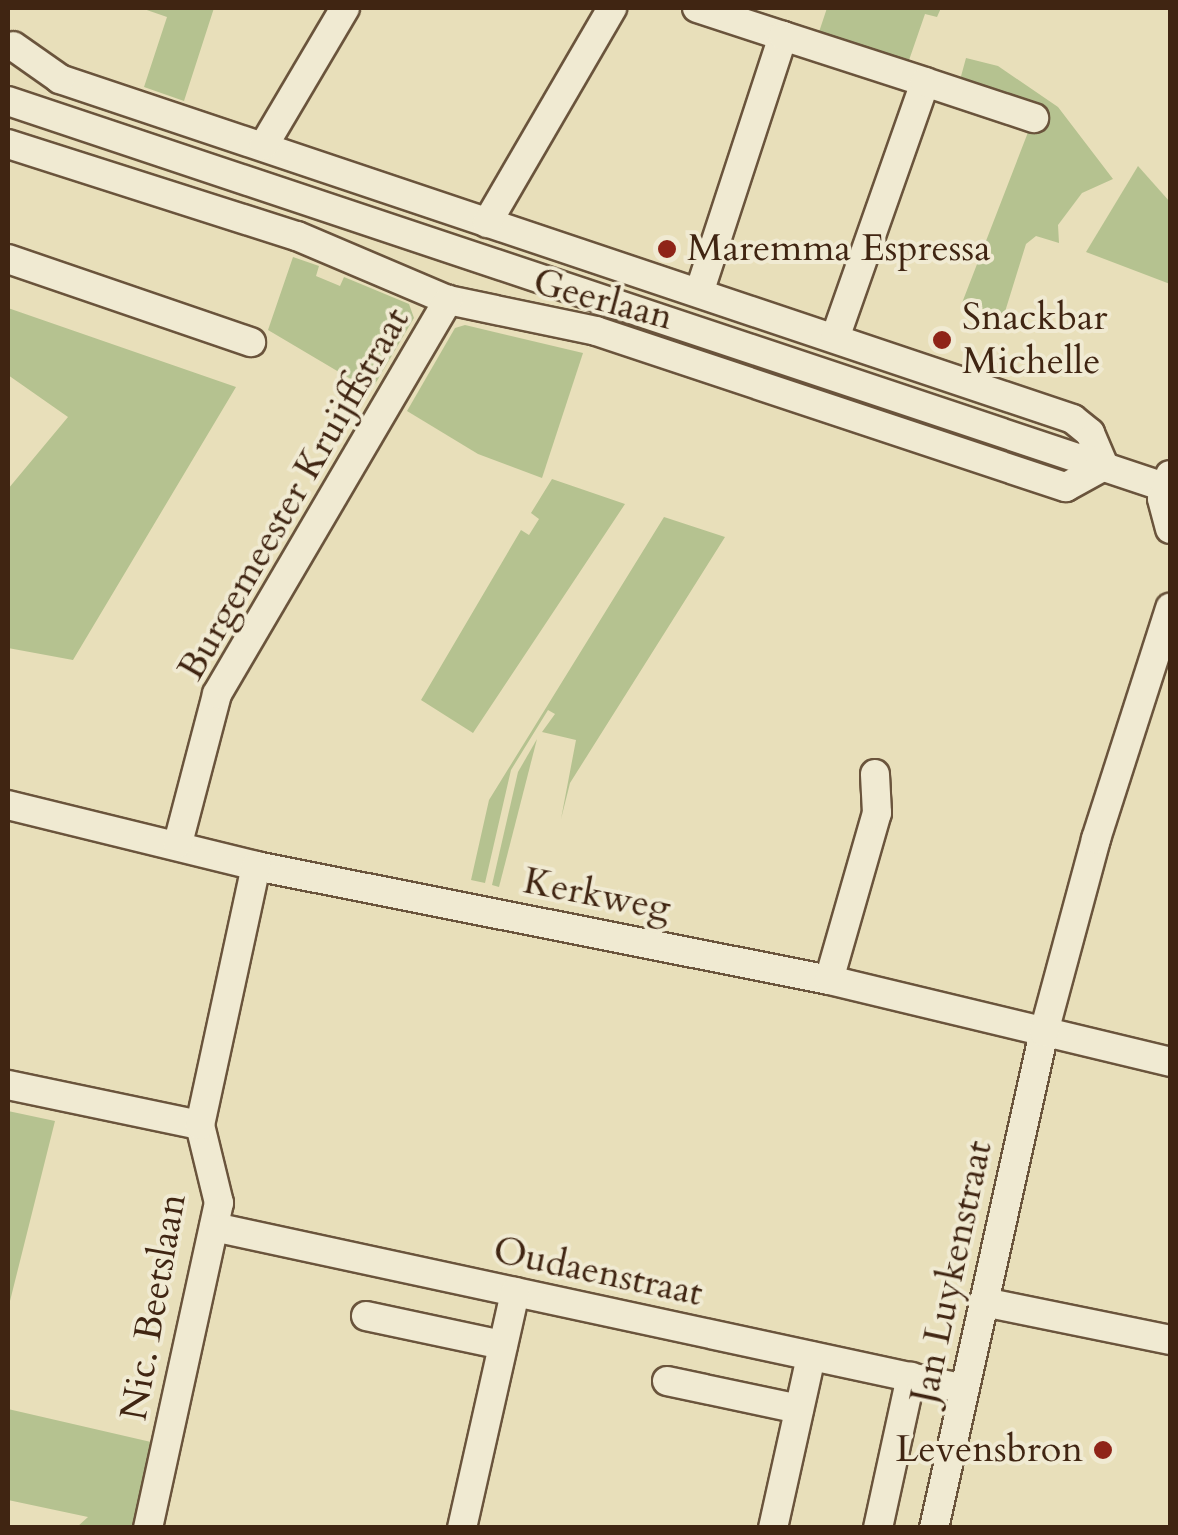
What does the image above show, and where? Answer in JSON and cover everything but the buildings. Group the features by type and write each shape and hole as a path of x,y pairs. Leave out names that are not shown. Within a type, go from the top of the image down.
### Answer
{"street":[{"path":"264,145 345,8"},
{"path":"487,223 612,8"},
{"path":"697,8 1034,118"},
{"path":"699,293 783,36"},
{"name":"Geerlaan","path":"13,46 60,79 1073,419 1090,433 1104,466"},
{"path":"836,338 925,82"},
{"path":"106,132 118,98"},
{"name":"Geerlaan","path":"8,100 1104,466 1167,481"},
{"path":"46,113 82,166"},
{"name":"Geerlaan","path":"8,144 297,236 448,300 596,332 1066,486 1104,466"},
{"path":"8,260 250,342"},
{"name":"Burgemeester Kruijffstraat","path":"178,844 217,694 448,300"},
{"path":"1167,481 1163,512 1170,528"},
{"name":"Jan Luykenstraat","path":"934,1528 1044,1032 1096,839 1170,608"},
{"path":"830,980 877,813 875,774"},
{"name":"Kerkweg","path":"8,805 256,866 830,980 1170,1062"},
{"name":"Nic. Beetslaan","path":"148,1528 219,1203 200,1126 256,866"},
{"path":"8,1085 200,1126"},
{"name":"Oudaenstraat","path":"214,1228 965,1389"},
{"path":"462,1528 515,1292"},
{"path":"984,1302 1170,1340"},
{"path":"366,1316 503,1346"},
{"path":"773,1528 812,1356"},
{"name":"Jan Luykenstraat","path":"878,1528 912,1378"},
{"path":"667,1381 800,1409"}],"green space":[{"path":"141,8 214,8 184,101 144,87 167,17"},
{"path":"827,8 941,8 937,17 925,14 907,66 818,35"},
{"path":"966,58 998,66 1058,107 1113,179 1082,193 1058,225 1059,243 1036,236 1026,244 1004,315 962,303 1037,109 960,80"},
{"path":"1138,166 1170,202 1170,284 1086,252"},
{"path":"293,257 319,266 316,276 340,286 344,277 409,304 414,318 371,391 268,330"},
{"path":"8,308 236,387 73,660 8,648 8,489 68,417 8,375"},
{"path":"465,325 583,353 542,478 478,454 407,411 455,328"},
{"path":"552,479 625,504 473,733 421,700 521,530 529,535 539,519 531,513"},
{"path":"664,517 725,537 570,783 561,819 576,740 542,732 555,714 548,710 511,770 485,883 471,880 489,800"},
{"path":"537,739 499,887 492,885 518,772"},
{"path":"8,1111 55,1121 8,1309"},
{"path":"8,1409 151,1442 133,1527 77,1527 88,1517 8,1500"}],"place":[{"name":"Maremma Espressa","path":"667,249"},
{"name":"Snackbar Michelle","path":"942,340"},
{"name":"Levensbron","path":"1103,1450"}]}
